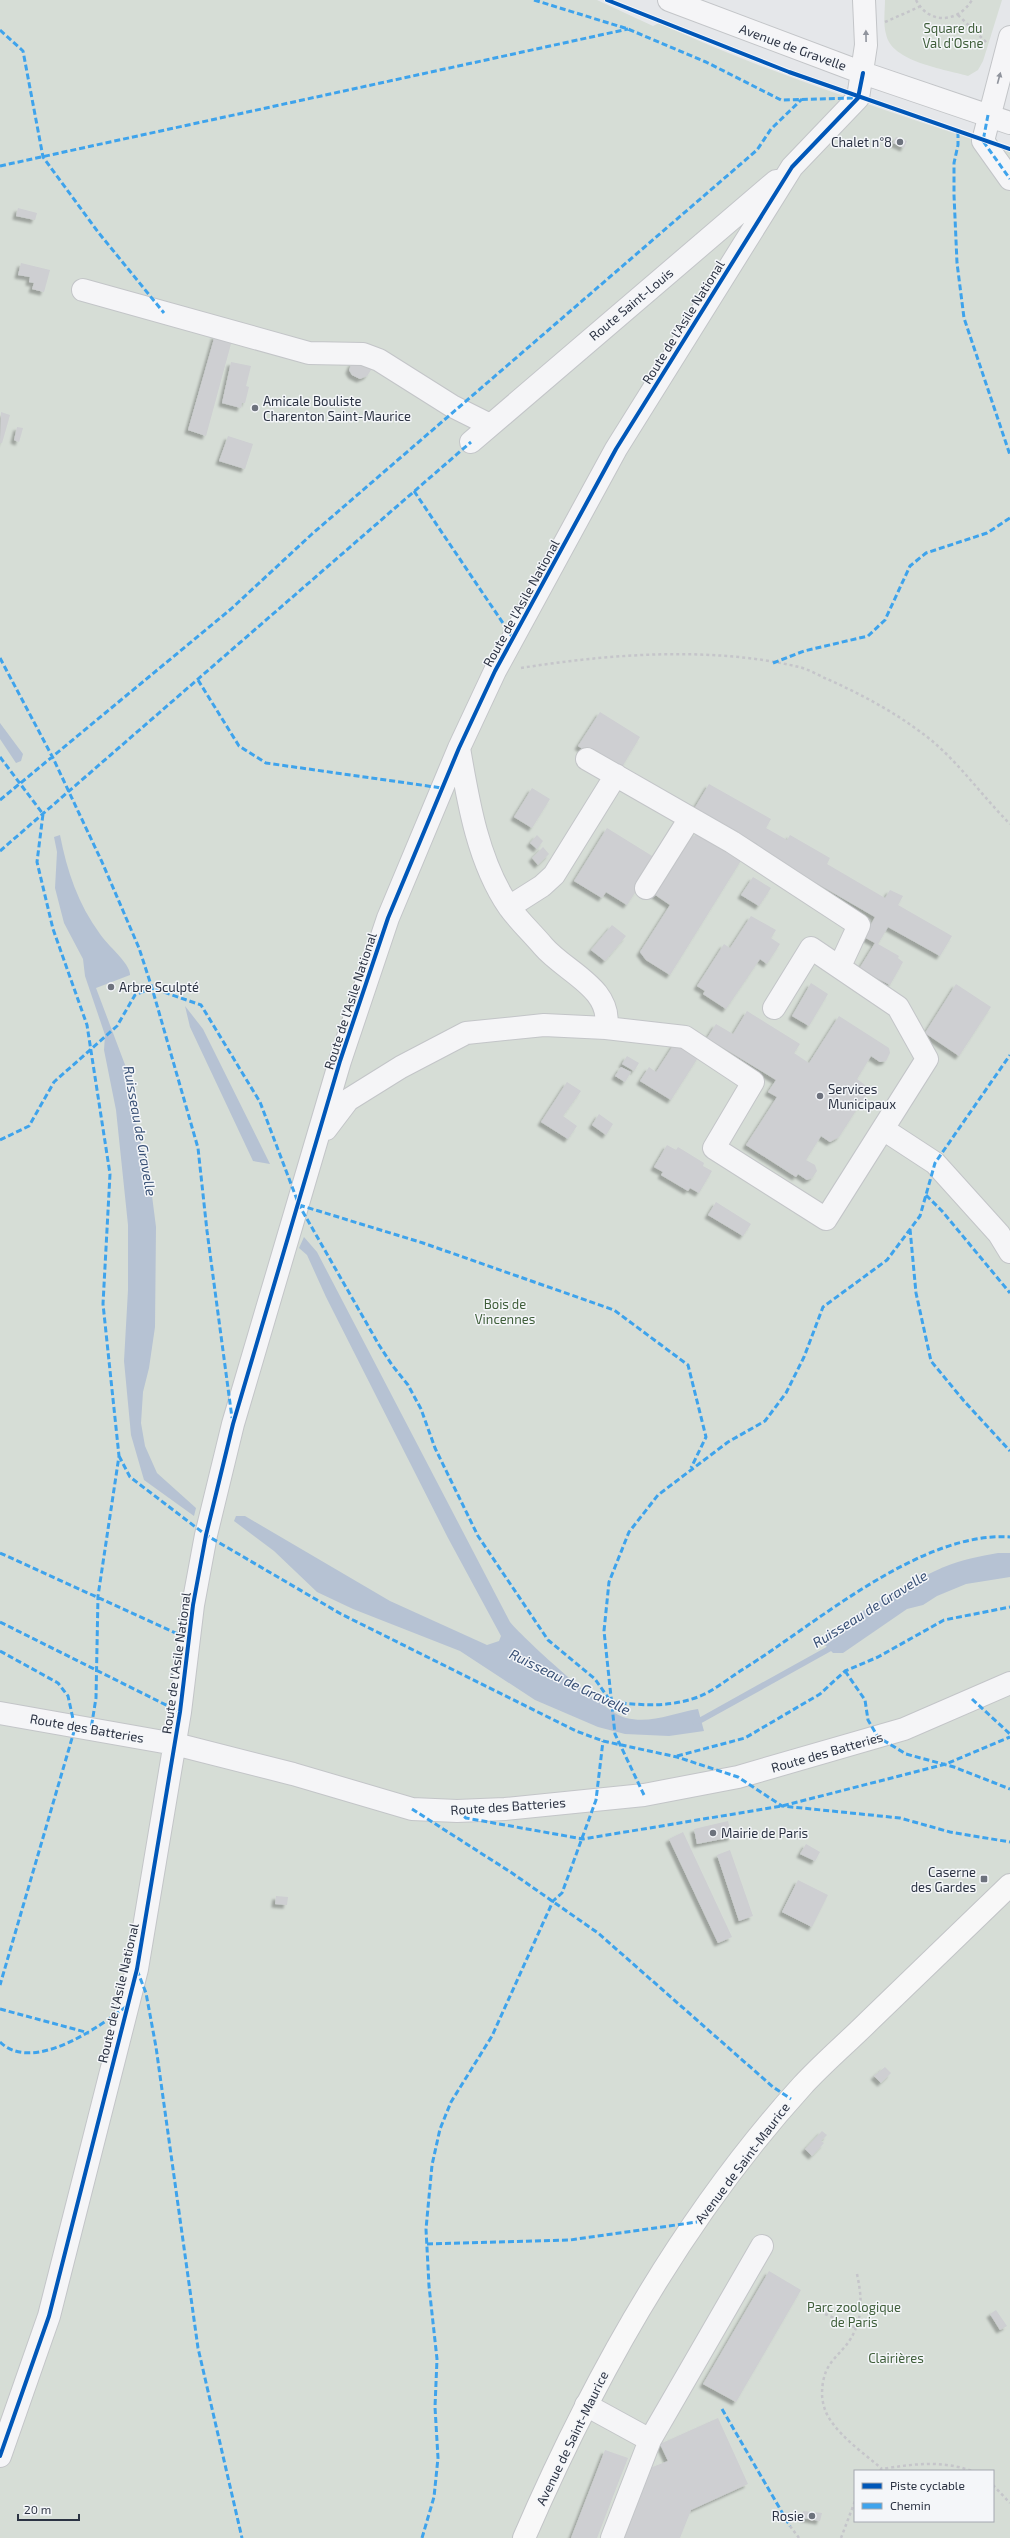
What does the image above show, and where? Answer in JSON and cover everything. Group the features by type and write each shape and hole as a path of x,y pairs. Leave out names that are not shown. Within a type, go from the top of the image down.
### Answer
{"main road":[{"name":"Avenue de Saint-Maurice","path":"524,2538 553,2470 586,2405 654,2285 724,2182 802,2086 1010,1885"}],"street":[{"name":"Avenue de Gravelle","path":"669,0 863,73 1010,123"},
{"name":"Route de l'Asile National","path":"0,2456 49,2316 137,1968 175,1744 193,1605 206,1535 233,1424 340,1061 388,918 459,748 495,671 616,449 792,167 858,98 863,73 866,27 864,0"},
{"path":"1010,37 988,115 983,141 1010,179"},
{"name":"Route Saint-Louis","path":"471,442 792,167"},
{"path":"83,290 309,353 363,354 379,360 452,406 490,425"},
{"path":"459,748 467,792 484,857 509,907 546,949 576,972 598,994 608,1016 606,1028"},
{"path":"587,759 732,842 859,925 840,966"},
{"path":"509,907 542,886 554,875 616,775"},
{"path":"646,888 690,818"},
{"path":"317,1143 348,1100 401,1067 466,1033 544,1025 606,1028 685,1037 753,1082 714,1148 826,1219 927,1059 898,1007 840,966 811,948 774,1008"},
{"path":"883,1129 935,1164 999,1234 1010,1252"},
{"name":"Route des Batteries","path":"0,1713 175,1744 293,1774 412,1809 457,1811 505,1809 644,1795 738,1777 904,1729 1010,1683"},
{"path":"612,2538 650,2440 762,2246"},
{"path":"586,2405 650,2440"}],"path":[{"path":"916,0 919,7 933,17 950,18 967,9 972,0"},
{"path":"866,27 885,22 919,7"},
{"path":"958,15 989,44"},
{"path":"495,671 566,661 662,654 746,659 800,667 853,690 894,714 931,741 1010,824"},
{"path":"858,2274 862,2309 856,2328 847,2346 835,2356 824,2371 822,2401 830,2420 842,2434 881,2470 921,2463 946,2464 968,2470"},
{"path":"825,2314 856,2328"},
{"path":"994,2486 1010,2503"},
{"path":"841,2538 854,2504"},
{"path":"790,2526 799,2538"}],"green space":[{"name":"Bois de Vincennes","path":"0,0 597,0 653,26 659,23 789,77 1010,152 1010,2538 0,2538"},
{"name":"Square du Val d'Osne","path":"885,0 1002,0 983,61 978,70 968,76 920,63 908,58 890,44 886,34 884,22"}],"water":[{"path":"0,723 23,754 21,761 16,763 0,739"},
{"path":"60,835 74,887 85,911 103,938 123,960 130,975 96,988 127,1070 129,1094 150,1180 156,1227 155,1327 149,1368 143,1392 141,1423 145,1446 157,1473 196,1508 194,1516 144,1480 131,1435 124,1361 128,1290 128,1225 116,1110 104,1050 105,1035 85,976 83,959 64,923 55,888 57,852 54,837"},
{"path":"185,1006 203,1029 270,1164 253,1161 190,1027"},
{"path":"304,1237 317,1252 510,1622 566,1675 601,1704 616,1713 626,1718 644,1720 698,1709 704,1731 669,1736 625,1734 598,1727 535,1700 460,1651 353,1609 317,1592 274,1551 234,1521 236,1516 245,1516 390,1601 487,1645 499,1641 501,1636 448,1538 326,1297 307,1255 299,1248"},
{"path":"998,1553 1010,1553 1010,1577 966,1584 937,1596 923,1605 907,1609 843,1653 833,1653 825,1645 830,1637 841,1626 898,1590 957,1562"}],"building":[{"name":"Chalet n°8","path":"896,137 907,141 904,148 893,143"},
{"path":"18,208 37,213 35,220 16,216"},
{"path":"21,263 50,270 44,292 32,289 34,283 29,282 30,277 18,275"},
{"path":"215,335 232,340 206,436 188,430"},
{"path":"366,361 371,370 367,376 360,379 352,375 349,370 352,363"},
{"path":"231,362 251,366 246,386 249,387 245,403 242,403 241,408 222,403"},
{"path":"1,412 10,415 2,443 0,443"},
{"path":"17,427 23,428 19,442 14,440"},
{"path":"228,436 253,444 245,469 219,461"},
{"path":"600,712 640,737 619,772 578,746"},
{"path":"709,784 771,819 766,828 787,840 790,835 830,858 827,864 885,898 890,890 903,896 898,905 952,936 940,956 888,927 878,944 899,956 898,958 903,962 890,985 859,969 875,943 864,937 875,917 766,854 757,844 694,809"},
{"path":"532,788 550,799 532,828 514,817"},
{"path":"607,828 657,859 627,905 606,892 602,898 574,881"},
{"path":"699,833 742,859 670,975 646,960 640,952 670,905 654,894 689,839"},
{"path":"537,835 543,841 537,849 530,843"},
{"path":"543,847 549,854 538,865 532,858"},
{"path":"753,877 771,888 759,906 741,895"},
{"path":"751,916 776,930 771,938 780,944 767,964 760,959 726,1009 703,994 705,991 697,986 724,944 730,948"},
{"path":"612,925 626,936 605,961 591,950"},
{"path":"811,983 828,994 809,1026 792,1016"},
{"path":"956,984 991,1007 959,1056 925,1033"},
{"name":"Services Municipaux","path":"747,1011 800,1044 794,1053 809,1063 839,1016 889,1048 890,1053 886,1061 880,1062 871,1056 857,1079 865,1085 862,1093 866,1095 839,1137 830,1142 821,1136 806,1160 815,1165 817,1171 812,1178 807,1180 798,1174 796,1177 746,1145 777,1097 768,1092 776,1080 707,1038 716,1024 733,1034"},
{"path":"676,1041 699,1056 671,1100 640,1081 649,1067 656,1072"},
{"path":"627,1056 639,1063 634,1071 622,1064"},
{"path":"621,1067 631,1072 625,1082 615,1076"},
{"path":"567,1082 581,1091 563,1116 577,1126 568,1139 541,1122"},
{"path":"599,1114 613,1124 606,1135 592,1125"},
{"path":"667,1145 676,1150 678,1147 704,1163 703,1166 712,1171 699,1193 690,1188 688,1191 661,1175 663,1172 654,1167"},
{"path":"716,1202 751,1224 743,1236 708,1215"},
{"name":"Mairie de Paris","path":"728,1821 732,1837 697,1844 694,1829"},
{"path":"683,1832 732,1937 718,1943 669,1839"},
{"path":"806,1844 820,1852 815,1861 800,1854"},
{"path":"730,1850 753,1916 739,1921 717,1855"},
{"path":"798,1880 828,1895 812,1927 782,1912"},
{"path":"276,1896 288,1897 287,1905 275,1904"},
{"path":"885,2067 891,2073 881,2083 874,2076"},
{"path":"822,2131 827,2135 821,2141 824,2143 812,2156 805,2149"},
{"path":"769,2271 801,2290 736,2402 703,2384"},
{"path":"996,2310 1007,2326 1000,2330 990,2314"},
{"path":"718,2418 748,2484 691,2510 680,2538 624,2538 650,2468 668,2461 660,2444"},
{"path":"605,2450 628,2458 597,2538 571,2538"},
{"name":"Rosie","path":"803,2511 822,2513 820,2521 803,2518"}],"waterway":[{"name":"Ruisseau de Gravelle","path":"695,1722 836,1645"}],"marked path":[{"path":"534,0 628,29 706,62 781,100 854,98"},
{"path":"0,166 628,29"},
{"path":"0,30 23,51 43,157 98,232 164,313"},
{"path":"0,800 231,609 312,534 757,150 771,129 802,99"},
{"path":"988,115 983,141 1010,179"},
{"path":"958,132 958,145 954,163 954,195 957,263 964,318 1010,455"},
{"path":"0,851 471,442"},
{"path":"414,491 513,638"},
{"path":"773,663 804,651 868,636 885,620 910,566 926,553 987,533 1010,518"},
{"path":"0,658 53,758 102,862 139,948 152,988 198,1148 207,1231 232,1418"},
{"path":"198,680 239,746 266,763 442,788"},
{"path":"0,757 43,814 37,862 53,929 87,1025 110,1174 103,1304 119,1456 98,1596 96,1698 91,1729"},
{"path":"0,1140 29,1126 54,1082 117,1026 135,995 152,988 201,1005 260,1102 299,1205 379,1345 392,1365 408,1385 421,1409 435,1448 478,1536 548,1640 595,1679 611,1702 655,1705 676,1703 698,1697 716,1688 871,1583 906,1564 941,1549 976,1539 1010,1537"},
{"path":"644,1795 615,1734 604,1631 609,1582 629,1532 658,1495 728,1442 765,1421 786,1393 804,1357 823,1307 887,1260 920,1216 935,1163 1010,1055"},
{"path":"926,1195 942,1211 1010,1293"},
{"path":"299,1205 423,1243 614,1310 688,1365 706,1437 691,1468"},
{"path":"910,1229 916,1293 931,1361 964,1401 1010,1451"},
{"path":"119,1456 130,1477 206,1535 341,1614 576,1731 603,1741 677,1757 738,1777 782,1806 900,1818 950,1832 1010,1842"},
{"path":"0,1553 189,1639"},
{"path":"677,1756 745,1738 820,1694 845,1671 878,1657 944,1620 1010,1607"},
{"path":"0,1622 180,1712"},
{"path":"0,1651 58,1683 68,1696 75,1728 0,1985"},
{"path":"845,1671 865,1700 868,1720 878,1737 906,1754 954,1767 1010,1789"},
{"path":"972,1699 1010,1734"},
{"path":"457,1811 466,1818 583,1839 782,1806 946,1764 1010,1737"},
{"path":"422,2538 434,2497 438,2458 435,2407 437,2359 429,2286 426,2229 432,2165 440,2129 451,2102 492,2036 553,1901 562,1893 596,1800 603,1741"},
{"path":"412,1809 512,1873 598,1933 773,2087 791,2099"},
{"path":"137,1970 146,1993 156,2047 198,2348 242,2538"},
{"path":"0,2042 14,2051 30,2053 47,2050 65,2044 83,2035 127,2006"},
{"path":"0,2009 89,2033"},
{"path":"427,2244 570,2240 697,2222"},
{"path":"722,2409 790,2526"}],"cycle path":[{"path":"607,0 789,72 1010,149"},
{"path":"0,2456 49,2316 137,1969 180,1712 193,1605 206,1535 233,1424 340,1061 388,918 459,748 495,671 616,449 792,167 858,98 863,73"}],"place":[{"name":"Chalet n°8","path":"900,142"},
{"name":"Amicale Bouliste Charenton Saint-Maurice","path":"255,408"},
{"name":"Arbre Sculpté","path":"111,987"},
{"name":"Services Municipaux","path":"820,1096"},
{"name":"Mairie de Paris","path":"713,1833"},
{"name":"Caserne des Gardes","path":"984,1879"},
{"name":"Rosie","path":"812,2516"}],"park label":[{"name":"Parc zoologique de Paris","path":"854,2314"},
{"name":"Clairières","path":"896,2358"}]}
